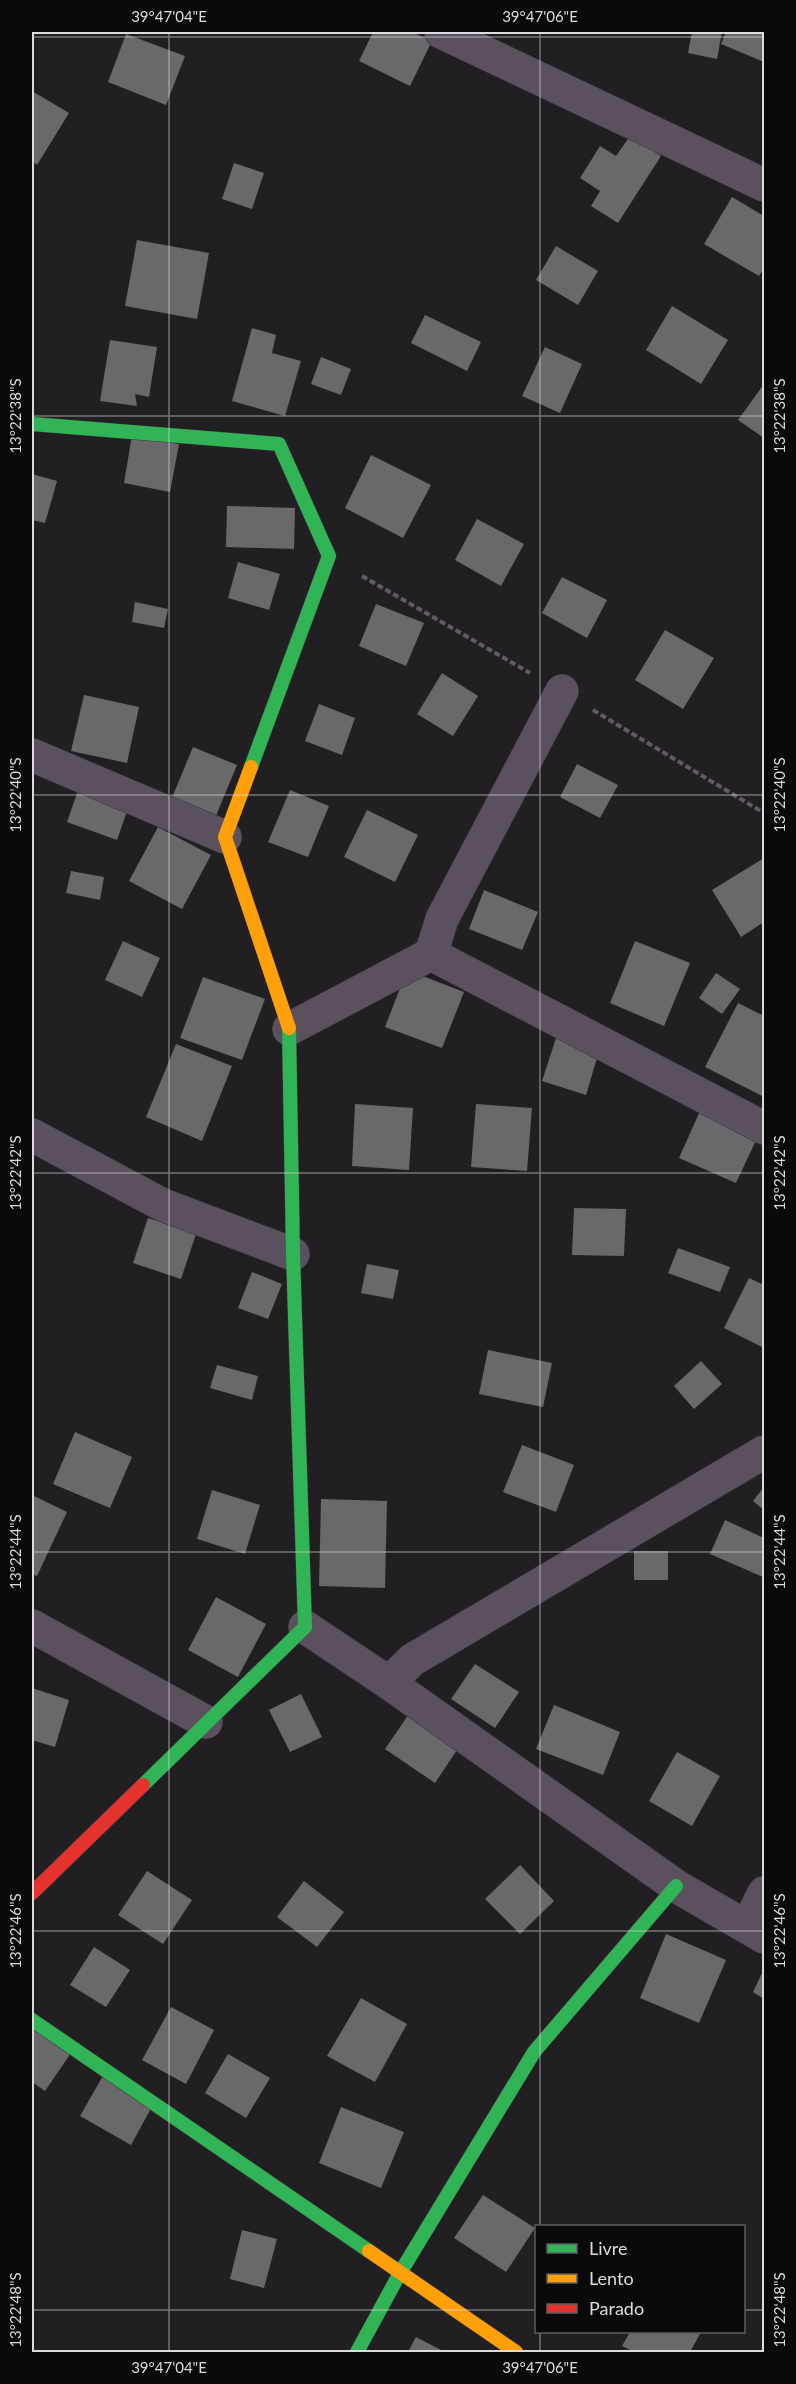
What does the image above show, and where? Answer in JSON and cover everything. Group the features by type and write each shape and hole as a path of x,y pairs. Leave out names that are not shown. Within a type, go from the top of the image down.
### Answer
{"street":[{"path":"441,32 765,185"},
{"path":"32,424 279,444 328,556 225,837 289,1029 293,1254 305,1627 32,1893"},
{"path":"289,1029 431,954 442,919 562,691"},
{"path":"32,755 225,837"},
{"path":"431,954 765,1128"},
{"path":"32,1135 163,1205 293,1254"},
{"path":"389,1683 412,1660 765,1452"},
{"path":"32,1626 206,1722"},
{"path":"305,1627 389,1683 676,1886 756,1931 765,1893"},
{"path":"357,2352 400,2273 534,2052 676,1886"},
{"path":"32,2020 516,2352"}],"building":[{"path":"373,32 412,32 432,41 410,86 359,61"},
{"path":"692,32 722,32 717,59 688,53"},
{"path":"726,32 764,32 764,62 721,44"},
{"path":"126,34 185,56 166,105 108,82"},
{"path":"32,91 69,113 37,165 32,161"},
{"path":"630,136 661,156 618,223 591,206 600,191 580,178 600,146 616,156"},
{"path":"234,163 264,173 252,209 222,199"},
{"path":"732,197 764,216 764,268 759,276 704,244"},
{"path":"137,240 209,253 197,319 125,306"},
{"path":"556,246 598,271 578,305 536,280"},
{"path":"672,306 728,340 701,384 646,350"},
{"path":"425,315 481,342 467,371 411,343"},
{"path":"252,328 276,335 272,353 301,361 285,416 232,401"},
{"path":"110,340 157,347 149,397 135,394 137,406 100,401"},
{"path":"545,347 582,364 560,413 522,396"},
{"path":"321,357 351,369 341,395 311,384"},
{"path":"764,384 764,438 738,420"},
{"path":"132,435 179,444 170,492 124,483"},
{"path":"371,455 431,485 403,538 345,508"},
{"path":"32,474 57,481 45,523 32,520"},
{"path":"227,506 295,508 294,549 226,547"},
{"path":"477,519 524,544 501,586 455,560"},
{"path":"238,562 280,574 269,610 228,598"},
{"path":"562,577 607,600 587,638 542,613"},
{"path":"135,602 168,609 164,628 132,622"},
{"path":"376,604 424,623 406,666 359,646"},
{"path":"665,630 714,658 683,709 635,680"},
{"path":"442,673 478,696 453,736 417,714"},
{"path":"84,695 139,707 127,763 71,751"},
{"path":"319,704 355,718 342,755 305,741"},
{"path":"193,747 237,765 215,818 171,800"},
{"path":"577,764 618,785 600,818 560,797"},
{"path":"83,776 133,794 117,840 67,822"},
{"path":"290,790 329,806 308,857 268,842"},
{"path":"367,810 418,835 395,882 344,857"},
{"path":"158,827 211,855 182,909 129,881"},
{"path":"764,858 764,922 741,937 712,890"},
{"path":"71,871 104,877 100,900 66,893"},
{"path":"484,890 538,912 522,950 469,929"},
{"path":"123,941 160,958 142,997 105,980"},
{"path":"635,941 690,963 664,1026 610,1003"},
{"path":"407,970 464,992 442,1048 385,1027"},
{"path":"716,973 740,989 722,1014 699,998"},
{"path":"203,977 265,999 242,1060 180,1038"},
{"path":"738,1003 764,1016 764,1097 705,1067"},
{"path":"557,1035 600,1048 586,1095 542,1081"},
{"path":"176,1044 232,1066 202,1141 146,1117"},
{"path":"355,1104 413,1108 409,1170 352,1166"},
{"path":"476,1104 532,1108 527,1171 471,1167"},
{"path":"700,1111 758,1136 736,1183 679,1158"},
{"path":"574,1208 626,1209 624,1256 572,1255"},
{"path":"148,1218 196,1234 181,1279 133,1263"},
{"path":"678,1248 730,1267 720,1292 668,1273"},
{"path":"367,1264 399,1270 393,1299 361,1293"},
{"path":"252,1272 282,1284 268,1319 238,1308"},
{"path":"749,1278 764,1285 764,1348 724,1328"},
{"path":"488,1350 552,1363 543,1407 479,1394"},
{"path":"701,1361 722,1384 694,1409 674,1386"},
{"path":"217,1365 258,1376 252,1400 210,1388"},
{"path":"75,1432 132,1457 110,1508 53,1484"},
{"path":"522,1445 574,1465 556,1512 503,1492"},
{"path":"764,1487 764,1510 753,1501"},
{"path":"212,1490 260,1505 245,1554 197,1539"},
{"path":"32,1495 67,1512 37,1576 32,1574"},
{"path":"321,1499 387,1501 385,1588 319,1586"},
{"path":"725,1520 764,1538 763,1577 710,1554"},
{"path":"634,1551 668,1551 668,1580 634,1580"},
{"path":"216,1597 266,1624 238,1677 188,1650"},
{"path":"475,1664 519,1692 495,1728 451,1699"},
{"path":"32,1688 69,1700 55,1747 32,1740"},
{"path":"301,1694 322,1737 290,1752 269,1710"},
{"path":"554,1705 620,1732 603,1775 536,1749"},
{"path":"413,1708 463,1741 435,1783 385,1749"},
{"path":"677,1752 720,1776 692,1826 649,1801"},
{"path":"520,1865 554,1901 520,1934 485,1899"},
{"path":"147,1871 192,1900 163,1944 118,1915"},
{"path":"304,1881 344,1912 317,1947 277,1917"},
{"path":"666,1934 726,1960 699,2023 640,1998"},
{"path":"94,1947 130,1970 106,2007 70,1985"},
{"path":"764,1969 764,1999 753,1992"},
{"path":"361,1998 407,2024 375,2082 327,2056"},
{"path":"171,2007 214,2030 186,2084 142,2060"},
{"path":"32,2021 73,2050 45,2091 32,2082"},
{"path":"228,2054 270,2078 246,2118 205,2093"},
{"path":"104,2074 154,2103 131,2145 80,2116"},
{"path":"341,2107 404,2132 381,2188 319,2163"},
{"path":"483,2195 535,2228 506,2272 454,2238"},
{"path":"242,2230 277,2239 264,2288 230,2279"},
{"path":"629,2333 700,2333 690,2352 634,2352 622,2346"},
{"path":"416,2337 445,2352 408,2352"}],"traffic: fast":[{"path":"32,424 279,444 329,556 251,767"},
{"path":"143,1785 305,1627 293,1254 289,1028"},
{"path":"357,2352 400,2273 534,2052 676,1886"},
{"path":"32,2020 369,2251"}],"traffic: slow":[{"path":"251,767 225,837 289,1028"},
{"path":"369,2251 516,2352"}],"traffic: jam":[{"path":"32,1893 143,1785"}]}
